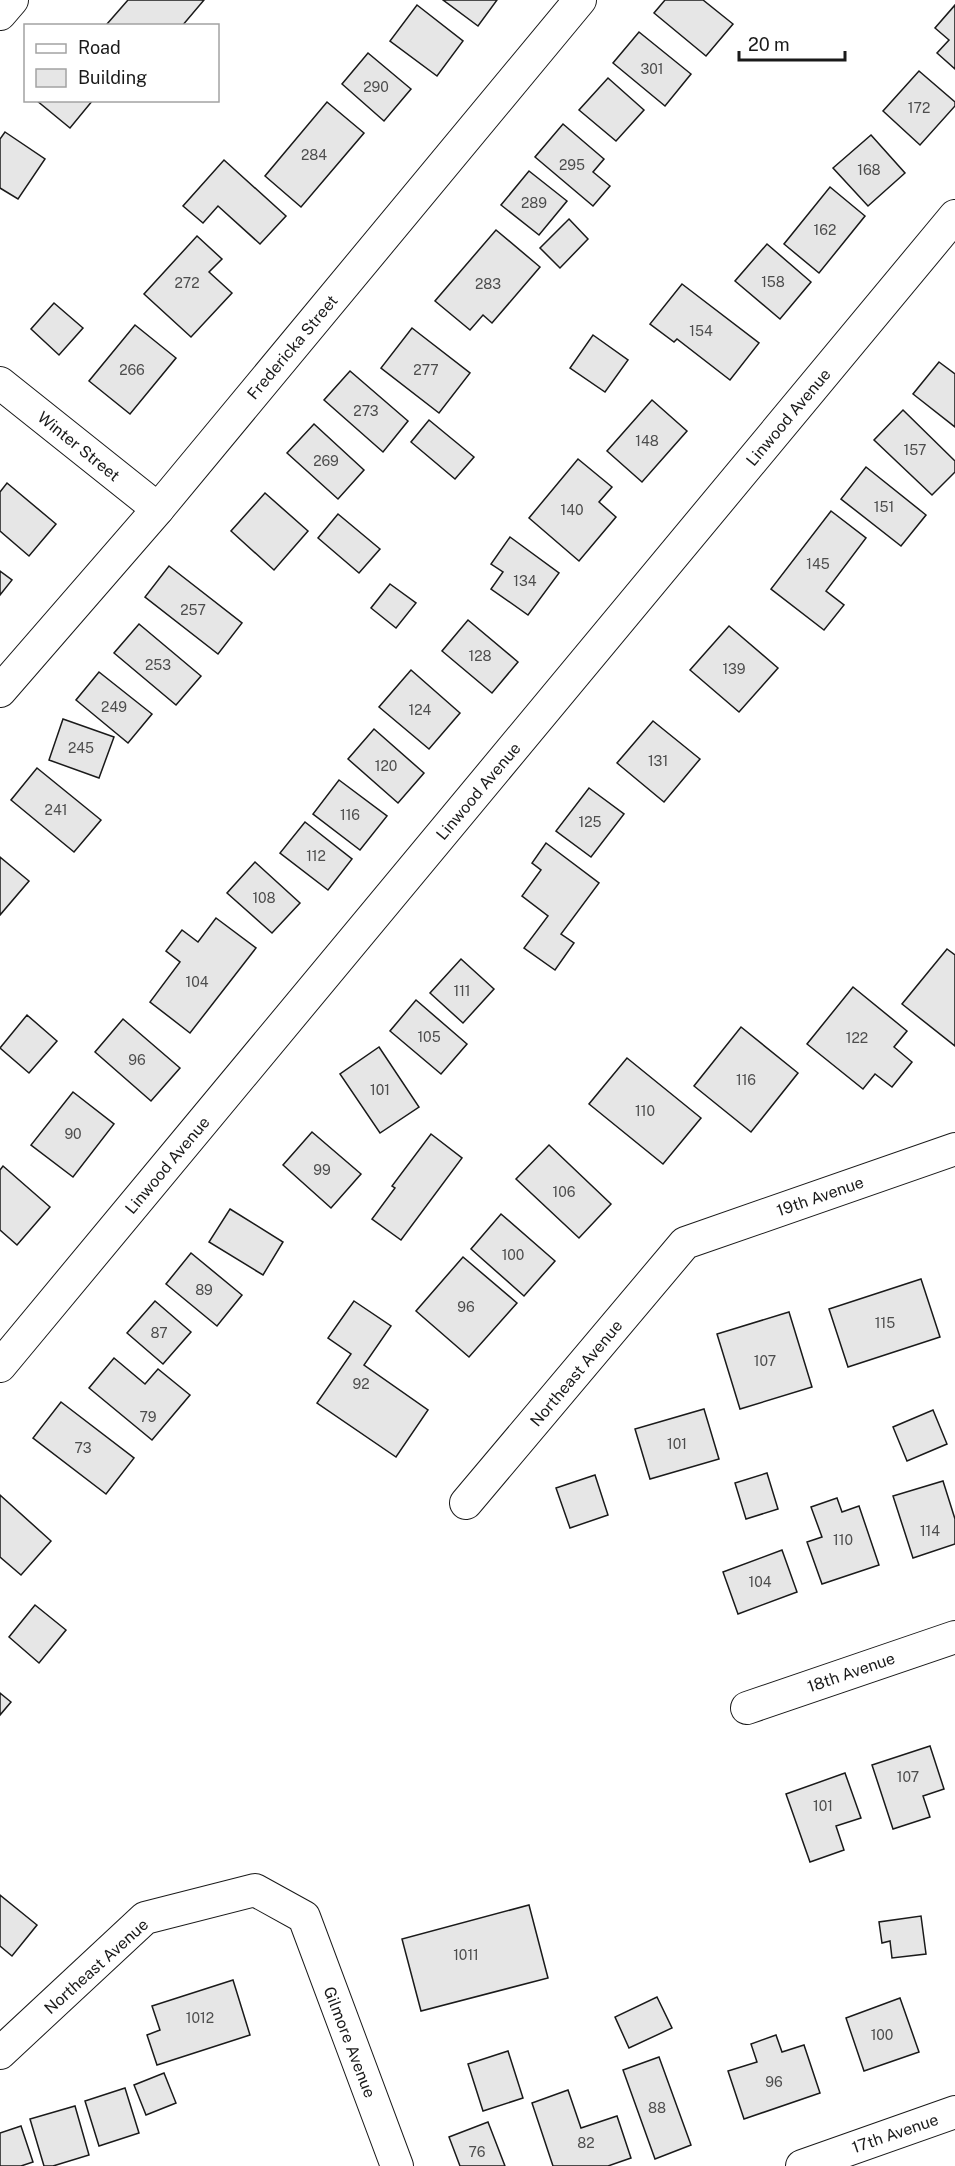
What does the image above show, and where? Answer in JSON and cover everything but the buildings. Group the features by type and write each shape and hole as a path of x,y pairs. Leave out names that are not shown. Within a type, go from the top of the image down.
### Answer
{"street":[{"path":"0,14 12,0"},
{"name":"Fredericka Street","path":"0,691 158,509 580,0"},
{"name":"Linwood Avenue","path":"0,1366 955,216"},
{"name":"Winter Street","path":"0,383 158,509"},
{"name":"19th Avenue","path":"685,1243 955,1149"},
{"name":"Northeast Avenue","path":"466,1503 685,1243"},
{"name":"18th Avenue","path":"747,1708 955,1637"},
{"name":"Northeast Avenue","path":"0,2053 145,1918 255,1890 304,1917"},
{"name":"Gilmore Avenue","path":"304,1917 397,2166"},
{"name":"17th Avenue","path":"802,2166 955,2112"}]}
